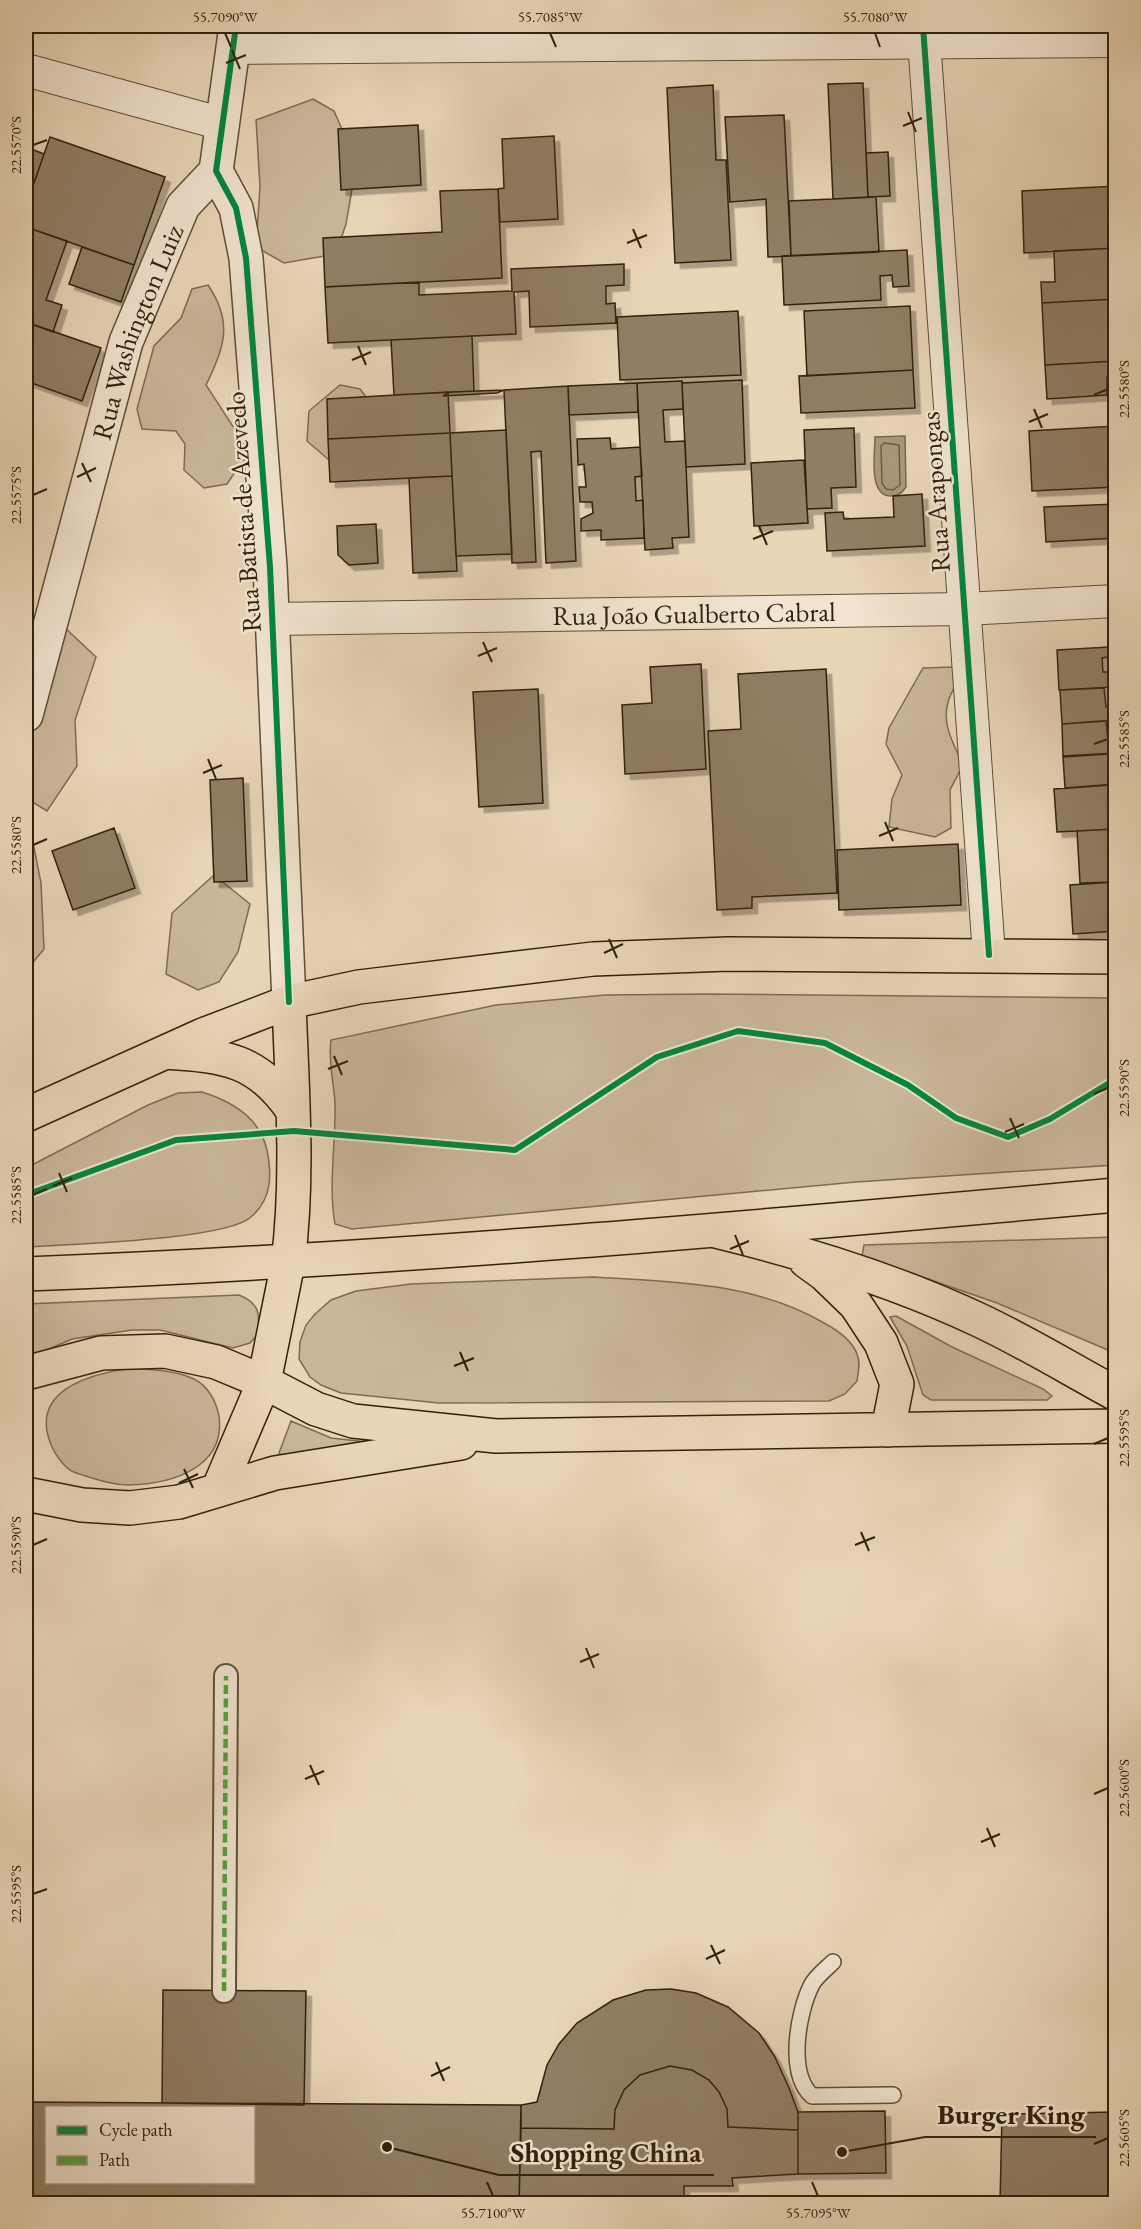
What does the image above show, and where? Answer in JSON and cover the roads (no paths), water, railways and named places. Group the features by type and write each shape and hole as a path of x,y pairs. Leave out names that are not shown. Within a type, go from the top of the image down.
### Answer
{"main road":[{"path":"26,1115 162,1052 289,1002 359,987 593,958 728,954 1116,957"},
{"path":"218,1490 264,1382 288,1263 293,1225 289,1002"},
{"path":"162,1052 201,1054 250,1066 279,1090 292,1111"},
{"path":"26,1274 288,1263 716,1231 1116,1195"},
{"path":"716,1231 787,1248 906,1289 980,1320 1116,1394"},
{"path":"787,1248 824,1274 856,1305 881,1343 897,1384 888,1430"},
{"path":"26,1373 101,1353 165,1351 216,1362 264,1382 316,1409 353,1422 496,1436 1116,1426"},
{"path":"29,1489 82,1505 130,1508 179,1502 274,1473 402,1454 496,1436"}],"street":[{"path":"216,171 235,37 924,33 1116,41"},
{"name":"Rua Arapongas","path":"924,33 988,955"},
{"path":"26,70 223,124"},
{"name":"Rua Batista de Azevedo","path":"216,171 236,208 246,258 272,619 289,1002"},
{"name":"Rua Washington Luiz","path":"28,698 126,342 183,206 216,171"},
{"name":"Rua João Gualberto Cabral","path":"272,619 964,609 1116,601"},
{"path":"224,1991 226,1676"}],"lane":[{"path":"833,1962 812,1984 803,2011 797,2056 802,2084 812,2096 893,2095"}],"water":[{"path":"905,436 906,487 895,495 883,494 878,489 874,472 875,437"}],"place":[{"name":"Shopping China","path":"387,2147"},
{"name":"Burger King","path":"842,2152"}]}
